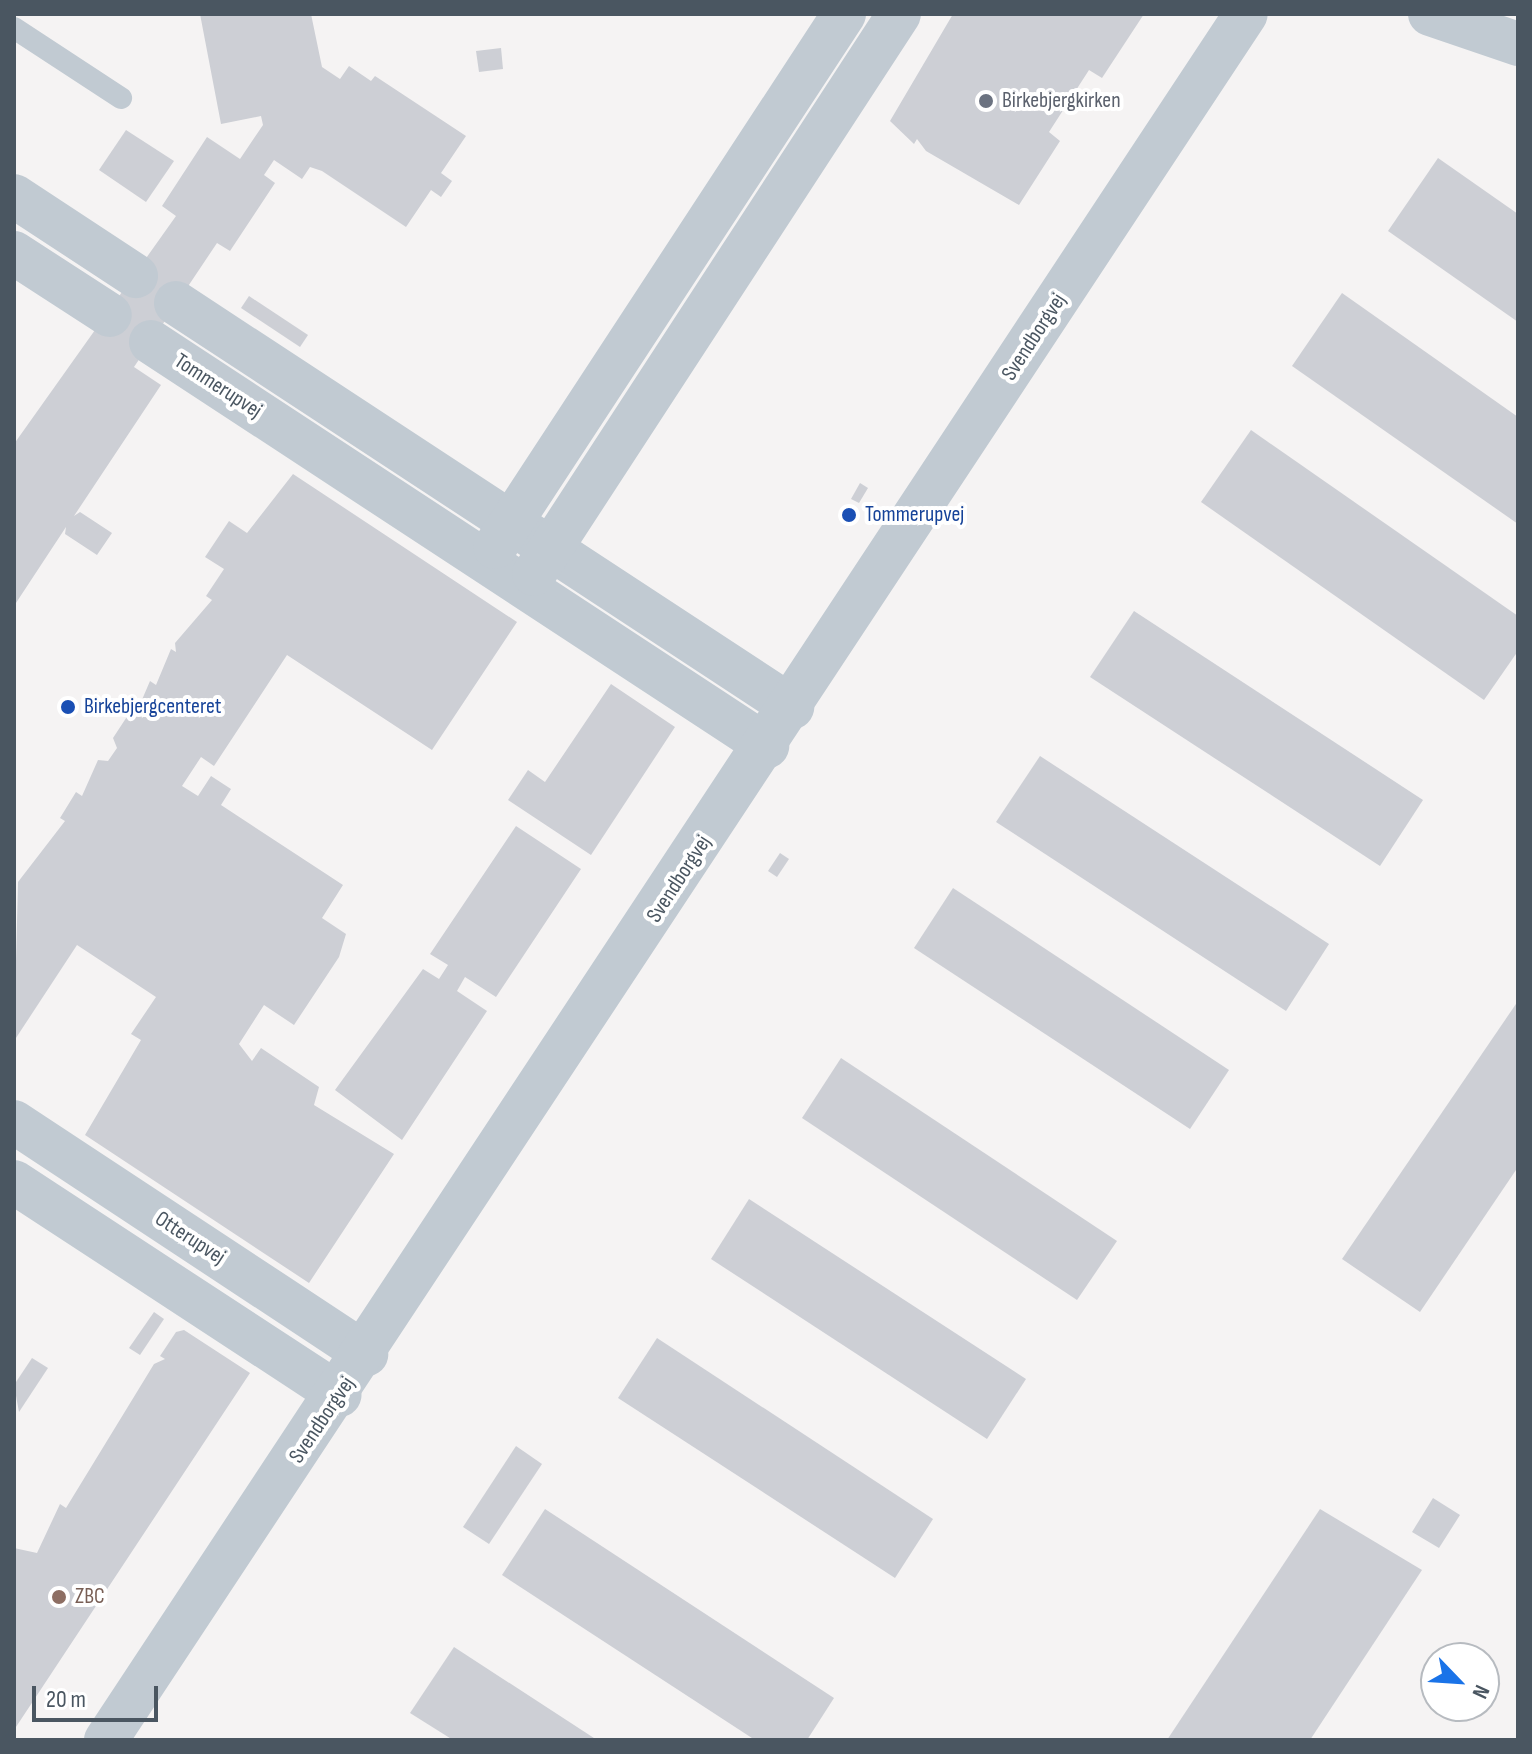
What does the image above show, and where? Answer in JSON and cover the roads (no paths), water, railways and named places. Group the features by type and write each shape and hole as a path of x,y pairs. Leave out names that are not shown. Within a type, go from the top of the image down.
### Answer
{"street":[{"path":"486,560 844,14"},
{"path":"526,586 899,14"},
{"name":"Svendborgvej","path":"106,1740 339,1395 1246,14"},
{"path":"1430,14 1518,44"},
{"path":"17,203 136,276"},
{"path":"14,253 110,315"},
{"name":"Tommerupvej","path":"176,303 792,707"},
{"name":"Tommerupvej","path":"151,342 767,746"},
{"name":"Otterupvej","path":"14,1122 366,1354"},
{"path":"14,1182 339,1395"}],"lane":[{"path":"14,28 121,98"}],"place":[{"name":"Birkebjergkirken","path":"986,101"},
{"name":"Tommerupvej","path":"849,515"},
{"name":"Birkebjergcenteret","path":"68,707"},
{"name":"ZBC","path":"59,1597"}]}
